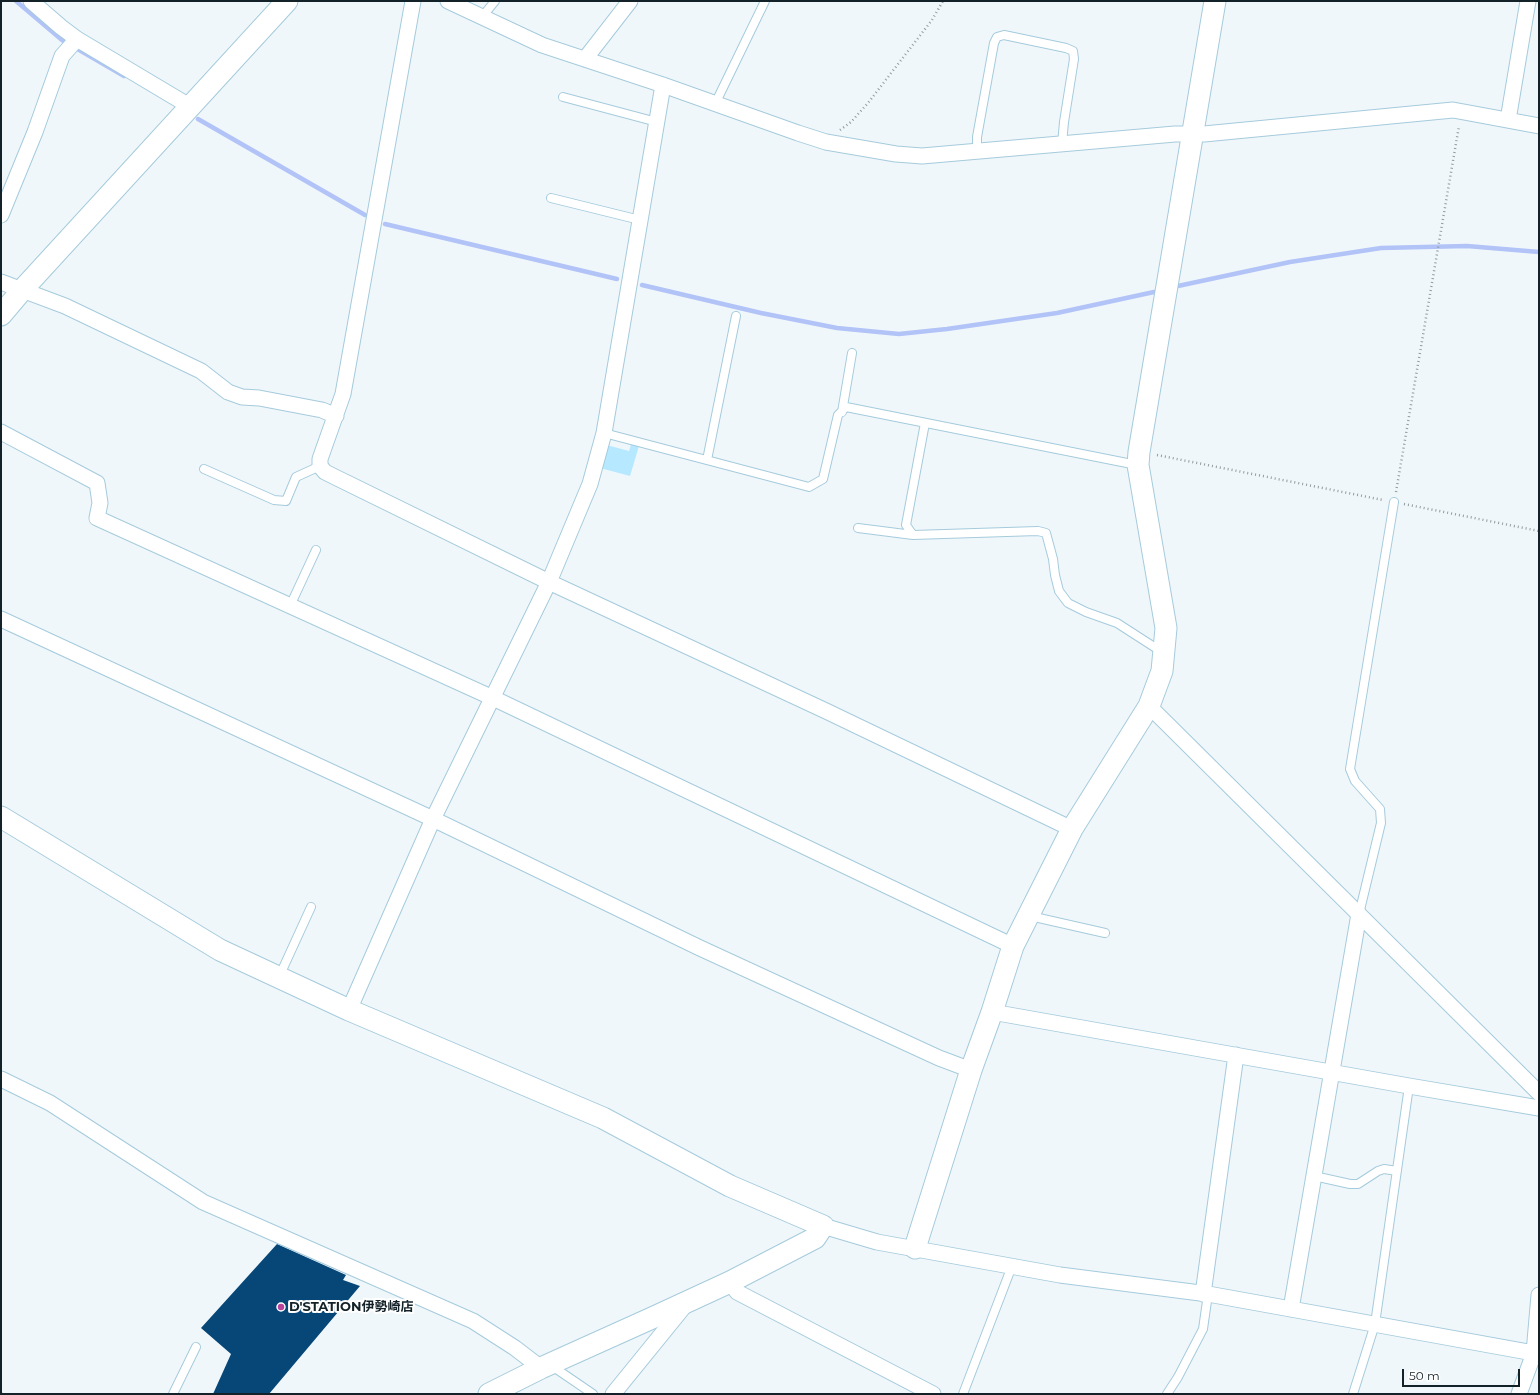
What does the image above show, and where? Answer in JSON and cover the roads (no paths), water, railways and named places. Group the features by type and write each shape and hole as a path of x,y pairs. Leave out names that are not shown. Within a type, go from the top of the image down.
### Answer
{"street":[{"path":"30,1 61,27 77,38 191,107"},
{"path":"1,315 23,289 287,1"},
{"path":"413,1 343,394 320,459 320,466 325,472 549,582 819,707 1072,829"},
{"path":"448,1 542,45 663,85 798,133 833,143 896,154 922,156 1175,134 1191,134 1453,110 1539,126"},
{"path":"585,59 630,1"},
{"path":"915,1248 971,1070 992,1012 1013,946 1072,829 1149,706 1162,671 1166,628 1138,458 1191,134 1215,1"},
{"path":"1508,120 1528,1"},
{"path":"1,215 28,151 62,56 77,38"},
{"path":"349,1010 433,819 549,582 590,484 604,433 663,85"},
{"path":"1,282 65,306 201,371 228,392 242,397 259,398 322,410 336,416"},
{"path":"1,432 97,483 100,503 97,518 493,698 1013,946"},
{"path":"1,619 433,819 707,952 939,1058 971,1070"},
{"path":"1149,706 1539,1093"},
{"path":"1,817 220,950 349,1010 604,1118 730,1186 823,1226 877,1242 1060,1275 1206,1294 1536,1354"},
{"path":"1291,1309 1359,914"},
{"path":"992,1012 1539,1108"},
{"path":"1206,1294 1236,1055"},
{"path":"1,1079 50,1103 203,1202 473,1321 545,1366"},
{"path":"489,1394 545,1366 730,1282 815,1238 823,1226"},
{"path":"730,1282 737,1292 933,1394"},
{"path":"1519,1394 1536,1354 1539,1295"},
{"path":"613,1394 688,1302"}],"lane":[{"path":"482,17 495,1"},
{"path":"715,104 765,1"},
{"path":"977,151 977,137 994,43 997,37 1004,35 1066,48 1073,51 1074,59 1062,144"},
{"path":"563,97 657,122"},
{"path":"551,198 640,220"},
{"path":"707,460 736,316"},
{"path":"842,412 852,353"},
{"path":"604,433 809,487 823,479 838,415 846,408 925,423 1138,458"},
{"path":"913,535 906,525 925,423"},
{"path":"204,469 274,500 286,501 296,477 320,466"},
{"path":"1359,914 1381,823 1380,809 1355,781 1350,769 1394,502"},
{"path":"858,528 913,535 1038,531 1046,533 1059,591 1068,603 1086,612 1117,623 1163,653"},
{"path":"290,606 316,550"},
{"path":"279,977 311,907"},
{"path":"1029,915 1105,933"},
{"path":"1354,1394 1375,1324 1409,1086"},
{"path":"1314,1176 1350,1184 1358,1184 1378,1171 1384,1169 1397,1171"},
{"path":"963,1394 1012,1266"},
{"path":"1167,1394 1178,1377 1202,1329 1206,1294"},
{"path":"173,1394 196,1347"},
{"path":"545,1366 593,1394"}],"waterway":[{"path":"16,1 62,40 124,76"},
{"path":"198,119 365,215"},
{"path":"385,224 617,279"},
{"path":"1178,286 1290,262 1381,248 1467,246 1539,252"},
{"path":"642,285 761,313 837,328 899,334 947,329 1057,313 1154,292"}],"place":[{"name":"D'STATION伊勢崎店","path":"281,1307"}]}
